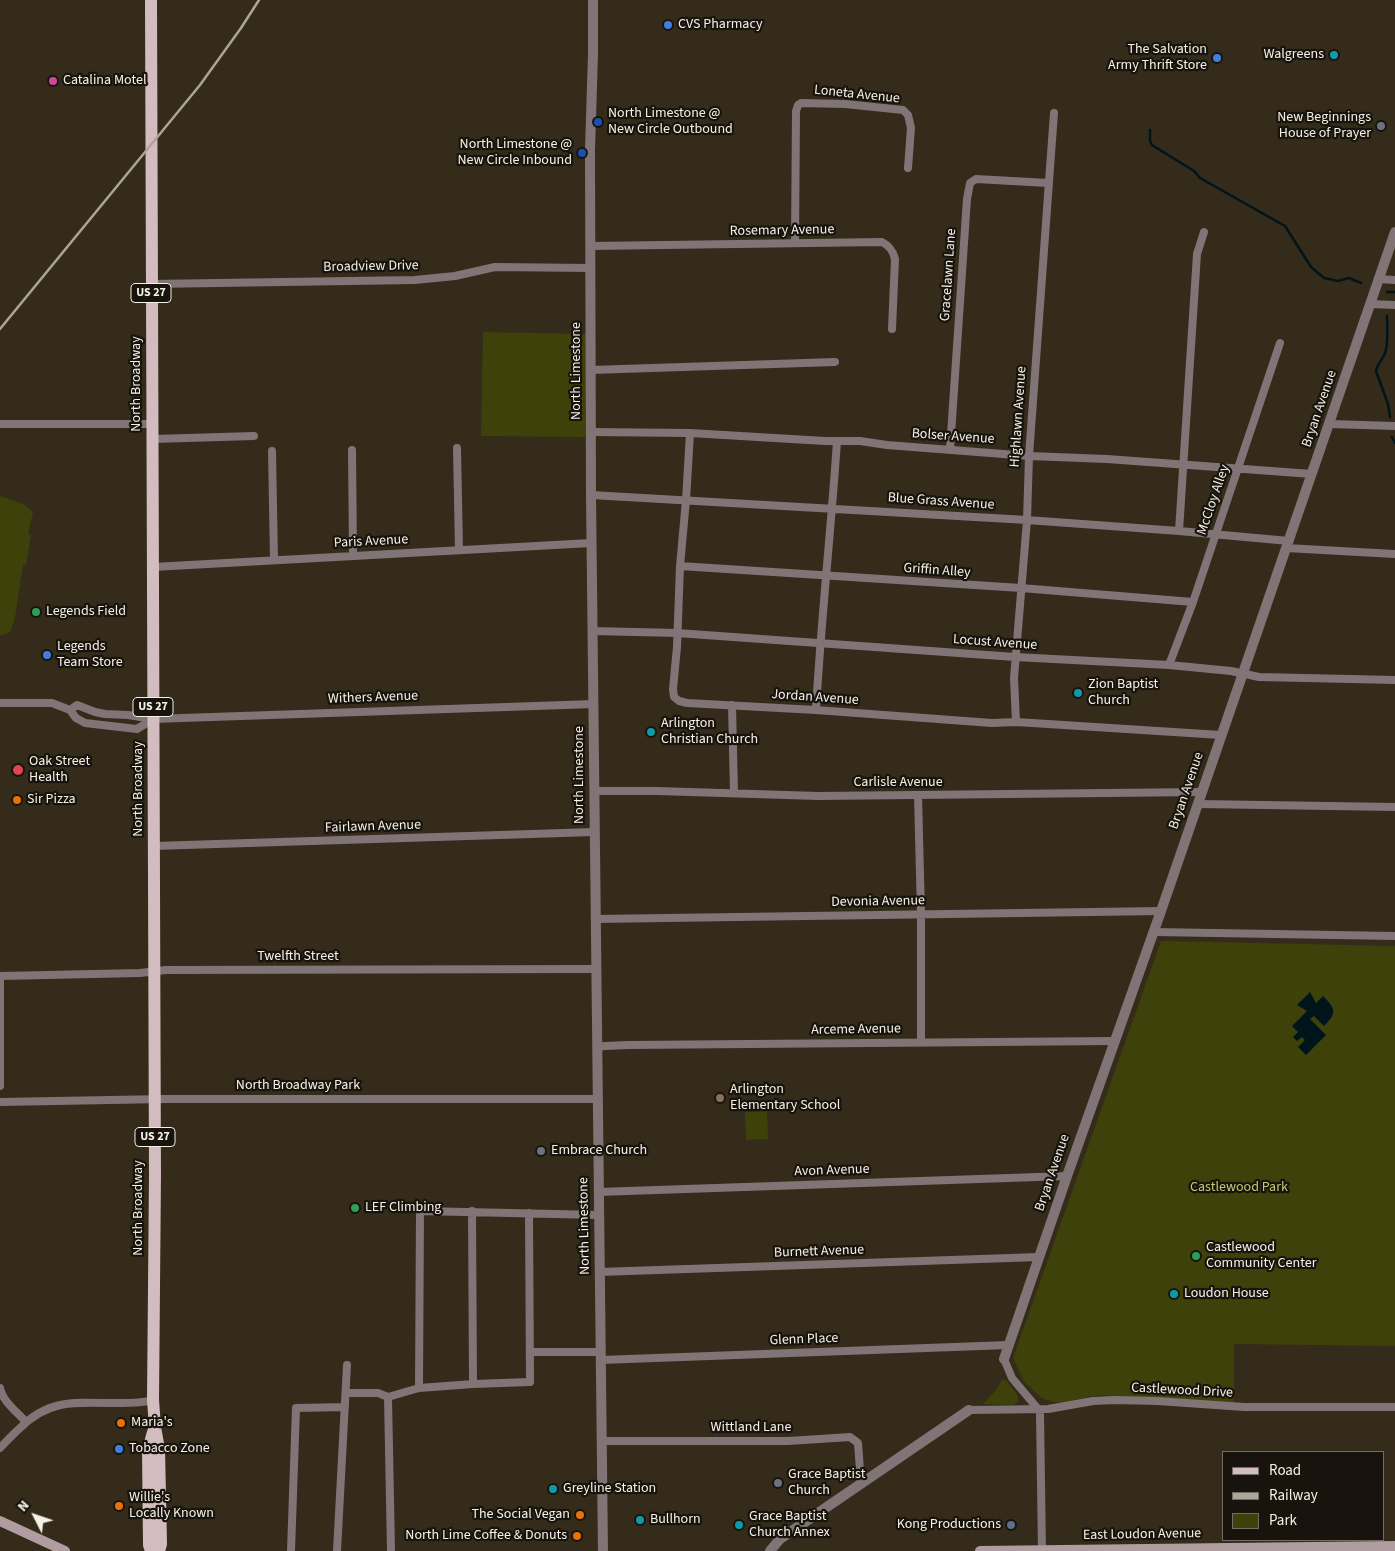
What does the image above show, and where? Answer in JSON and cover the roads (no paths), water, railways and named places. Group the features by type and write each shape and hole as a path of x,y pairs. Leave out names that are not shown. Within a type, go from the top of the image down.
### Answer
{"main road":[{"name":"North Broadway","path":"151,0 154,1400 155,1427 159,1449 161,1544 159,1551"},
{"name":"North Broadway","path":"151,1551 149,1545 148,1450 155,1427"},
{"path":"0,1521 65,1551"},
{"name":"East Loudon Avenue","path":"980,1551 1359,1549 1395,1546"}],"street":[{"name":"North Limestone","path":"593,0 590,150 591,543 603,1551"},
{"name":"Loneta Avenue","path":"795,242 796,111 801,103 836,103 903,110 908,115 911,128 908,168"},
{"name":"Highlawn Avenue","path":"1016,722 1014,696 1015,657 1027,520 1029,456 1054,112"},
{"name":"Gracelawn Lane","path":"950,449 967,199 970,183 976,179 1048,183"},
{"path":"1179,531 1197,254 1204,232"},
{"name":"Bryan Avenue","path":"1004,1359 1114,1041 1154,932 1395,232"},
{"name":"Rosemary Avenue","path":"591,246 882,242 890,247 895,259 892,329"},
{"name":"Broadview Drive","path":"151,284 415,280 455,276 495,267 591,268"},
{"path":"1378,279 1395,280"},
{"path":"1370,304 1395,305"},
{"name":"McCloy Alley","path":"1169,665 1280,343"},
{"path":"591,370 835,362"},
{"path":"0,424 153,424"},
{"path":"1330,424 1395,426"},
{"name":"Bolser Avenue","path":"591,432 690,433 860,441 887,445 1029,456 1107,459 1312,474"},
{"name":"Jordan Avenue","path":"690,433 673,689 674,697 679,701 992,723 1016,722 1221,735"},
{"path":"153,439 254,436"},
{"path":"816,710 837,441"},
{"path":"457,448 459,550"},
{"path":"352,450 354,556"},
{"path":"272,451 274,560"},
{"name":"Blue Grass Avenue","path":"591,495 832,508 1179,531 1395,554"},
{"name":"Paris Avenue","path":"153,568 591,543"},
{"name":"Griffin Alley","path":"680,566 1021,588 1192,602"},
{"name":"Locust Avenue","path":"592,631 677,633 1015,657 1169,665 1284,678 1395,680"},
{"path":"0,703 52,703 70,710 76,718 85,723 137,729 153,719"},
{"name":"Withers Avenue","path":"153,719 594,704"},
{"path":"70,710 77,705 105,714 128,714 153,719"},
{"path":"732,705 734,793"},
{"name":"Carlisle Avenue","path":"594,791 818,796 1202,792"},
{"path":"918,795 921,914 921,1042"},
{"path":"1198,804 1395,808"},
{"name":"Fairlawn Avenue","path":"154,846 594,832"},
{"name":"Devonia Avenue","path":"595,919 1161,911"},
{"path":"1154,932 1395,936"},
{"name":"Twelfth Street","path":"0,976 130,974 166,970 597,968"},
{"path":"0,976 0,1086"},
{"name":"Arceme Avenue","path":"598,1047 628,1045 1114,1041"},
{"name":"North Broadway Park","path":"0,1102 154,1099 597,1099"},
{"name":"Avon Avenue","path":"598,1192 1067,1176"},
{"path":"418,1388 420,1211 599,1215"},
{"path":"472,1211 473,1384"},
{"path":"346,1392 378,1393 388,1397 418,1388 530,1382 529,1213"},
{"name":"Burnett Avenue","path":"599,1272 1039,1257"},
{"name":"Glenn Place","path":"530,1352 601,1356 1008,1346"},
{"path":"1004,1359 1012,1378 1038,1409 1040,1419 1042,1551"},
{"path":"337,1551 347,1365"},
{"path":"0,1388 8,1403 26,1422"},
{"path":"388,1397 392,1551"},
{"path":"0,1448 26,1422 39,1412 52,1406 74,1402 140,1404 154,1400"},
{"name":"Castlewood Drive","path":"969,1410 1048,1409 1093,1401 1113,1400 1244,1407 1395,1406"},
{"path":"291,1551 296,1408 345,1408"},
{"path":"770,1551 780,1538 969,1410"},
{"name":"Wittland Lane","path":"601,1440 786,1441 852,1438 858,1443 860,1449 861,1484"}],"water":[{"path":"1310,992 1316,1003 1323,996 1330,1004 1333,1014 1324,1026 1314,1016 1310,1019 1326,1035 1306,1055 1298,1047 1305,1040 1302,1037 1297,1041 1293,1037 1298,1032 1292,1026 1307,1011 1297,1005"}],"waterway":[{"path":"1150,130 1152,145 1194,171 1200,178 1285,226 1311,267 1324,278 1338,281 1349,278 1361,283"},
{"path":"1387,292 1395,292"},
{"path":"1387,316 1386,349 1376,371 1388,404 1390,417"},
{"path":"1392,437 1395,443"}],"railway":[{"path":"0,329 200,85 259,0"}],"place":[{"name":"CVS Pharmacy","path":"668,25"},
{"name":"Walgreens","path":"1334,55"},
{"name":"The Salvation Army Thrift Store","path":"1217,58"},
{"name":"Catalina Motel","path":"53,81"},
{"name":"North Limestone @ New Circle Outbound","path":"598,122"},
{"name":"New Beginnings House of Prayer","path":"1381,126"},
{"name":"North Limestone @ New Circle Inbound","path":"582,153"},
{"name":"Legends Field","path":"36,612"},
{"name":"Legends Team Store","path":"47,655"},
{"name":"Zion Baptist Church","path":"1078,693"},
{"name":"Arlington Christian Church","path":"651,732"},
{"name":"Oak Street Health","path":"18,770"},
{"name":"Sir Pizza","path":"17,800"},
{"name":"Arlington Elementary School","path":"720,1098"},
{"name":"Embrace Church","path":"541,1151"},
{"name":"LEF Climbing","path":"355,1208"},
{"name":"Castlewood Community Center","path":"1196,1256"},
{"name":"Loudon House","path":"1174,1294"},
{"name":"Maria's","path":"121,1423"},
{"name":"Tobacco Zone","path":"119,1449"},
{"name":"Grace Baptist Church","path":"778,1483"},
{"name":"Greyline Station","path":"553,1489"},
{"name":"Willie's Locally Known","path":"119,1506"},
{"name":"The Social Vegan","path":"580,1515"},
{"name":"Bullhorn","path":"640,1520"},
{"name":"Grace Baptist Church Annex","path":"739,1525"},
{"name":"Kong Productions","path":"1011,1525"},
{"name":"North Lime Coffee & Donuts","path":"577,1536"}],"park label":[{"name":"Castlewood Park","path":"1239,1188"}]}
